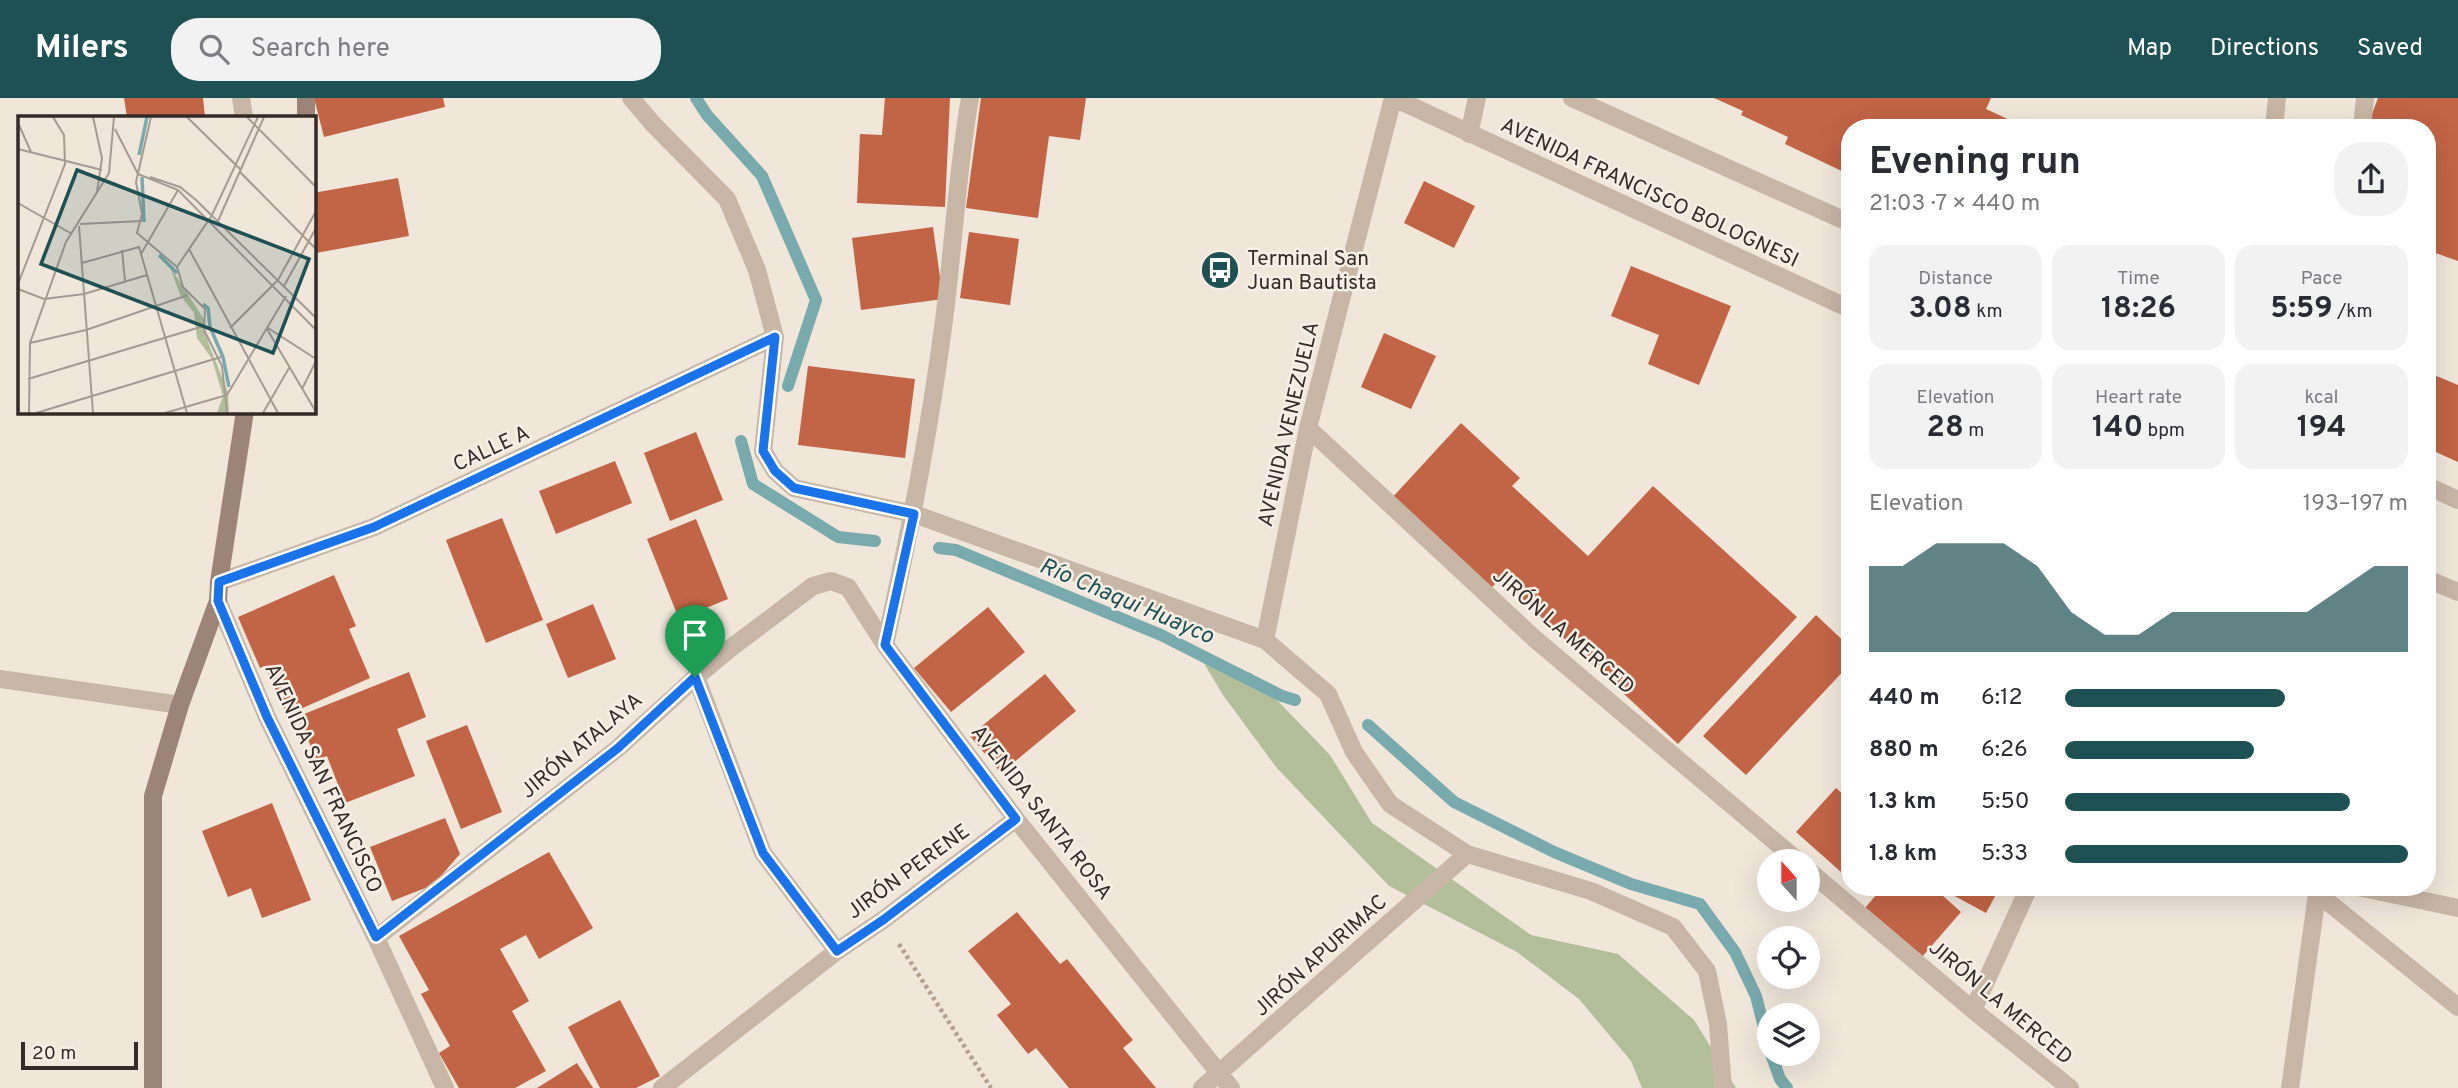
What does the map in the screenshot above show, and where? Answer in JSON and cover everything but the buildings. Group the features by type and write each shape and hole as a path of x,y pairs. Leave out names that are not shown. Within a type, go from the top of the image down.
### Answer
{"street":[{"path":"241,98 244,116"},
{"path":"306,98 306,116"},
{"path":"631,98 727,199 757,270 775,337 763,451 775,471 794,488 914,514 1265,640 1328,694 1354,752 1390,804 1467,855 1591,891 1673,927 1707,971 1718,1024 1723,1088"},
{"path":"885,645 914,514 946,306 964,131 970,98"},
{"name":"AVENIDA FRANCISCO BOLOGNESI","path":"1394,98 1841,305"},
{"name":"AVENIDA VENEZUELA","path":"1265,640 1308,428 1394,98"},
{"path":"1469,134 1477,98"},
{"path":"1572,98 1841,219"},
{"path":"2275,119 2277,98"},
{"path":"2362,119 2365,98"},
{"name":"CALLE A","path":"219,582 374,527 775,337"},
{"path":"153,1088 153,796 180,705 218,601 245,413"},
{"name":"JIRÓN LA MERCED","path":"1308,428 1535,639 1783,849"},
{"path":"2436,490 2458,500"},
{"name":"AVENIDA SANTA ROSA","path":"813,586 831,581 848,587 885,645 1016,819 1226,1081"},
{"path":"2436,583 2458,592"},
{"name":"JIRÓN ATALAYA","path":"376,937 618,748 695,677 813,586"},
{"name":"AVENIDA SAN FRANCISCO","path":"218,601 267,717 376,937 444,1088"},
{"path":"695,677 763,853 837,951"},
{"path":"0,680 180,705"},
{"name":"JIRÓN PERENE","path":"662,1088 837,951 883,920 1016,819"},
{"name":"JIRÓN APURIMAC","path":"1202,1088 1226,1081 1467,855"},
{"name":"JIRÓN LA MERCED","path":"1820,880 2070,1088"},
{"path":"1973,1010 2025,896"},
{"path":"2290,1088 2317,896"},
{"path":"2325,896 2458,1007"},
{"path":"2401,896 2458,908"}],"path":[{"path":"883,920 991,1088"}],"green space":[{"path":"1202,660 1251,673 1330,755 1372,823 1531,935 1618,954 1694,1020 1736,1088 1642,1088 1631,1061 1579,999 1517,952 1389,886 1276,767 1223,695"}],"waterway":[{"name":"Río Chaqui Huayco","path":"696,98 707,115 762,176 816,300 788,386"},
{"name":"Río Chaqui Huayco","path":"741,441 753,484 838,537 875,541"},
{"name":"Río Chaqui Huayco","path":"939,548 956,550 1161,635 1295,700"},
{"name":"Río Chaqui Huayco","path":"1368,725 1454,802 1554,852 1631,884 1700,904 1735,952 1758,1003"},
{"name":"Río Chaqui Huayco","path":"1775,1066 1787,1088"}],"place":[{"name":"Terminal San Juan Bautista","path":"1220,270"}],"route":[{"path":"775,337 763,451 775,471 794,488 914,514 885,645 1016,819 883,920 837,951 763,853 695,677 618,748 376,937 267,717 218,601 219,582 374,527 495,472 775,337"}]}
